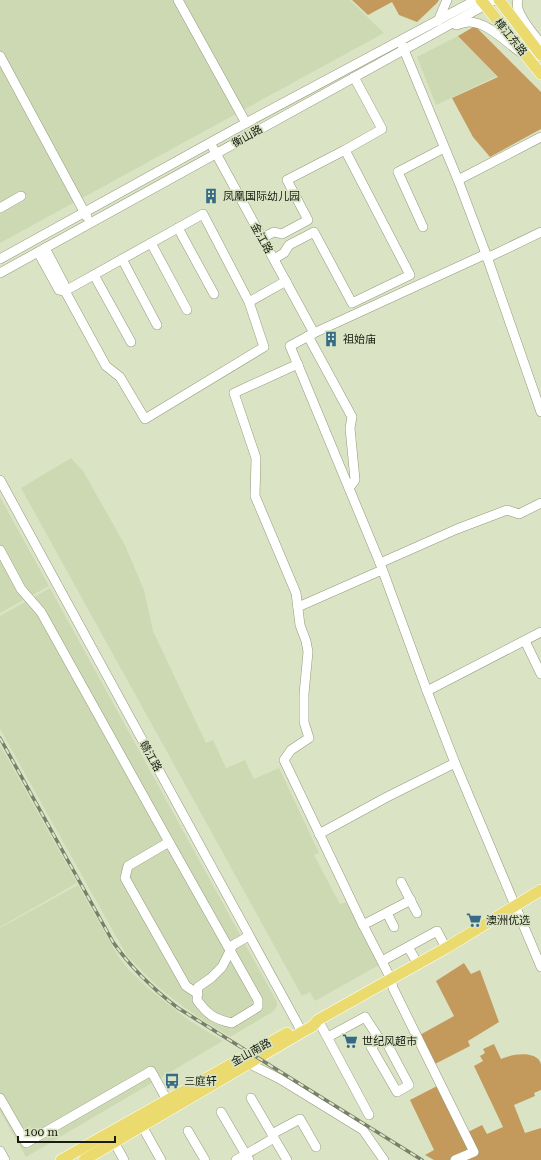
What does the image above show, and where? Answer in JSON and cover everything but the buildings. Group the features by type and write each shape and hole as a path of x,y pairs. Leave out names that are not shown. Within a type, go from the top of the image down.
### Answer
{"main road":[{"name":"樟江东路","path":"499,0 541,55"},
{"name":"樟江东路","path":"484,1 528,60 541,74"},
{"name":"金山南路","path":"84,1160 248,1063 301,1029 310,1020 318,1020 418,964 541,890"},
{"name":"金山南路","path":"61,1160 167,1100 301,1029"}],"street":[{"path":"178,0 246,123"},
{"path":"447,0 440,25 468,22 476,23 490,29 528,60"},
{"path":"518,0 518,11 541,44"},
{"name":"衡山路","path":"0,259 246,123 400,41 440,25 484,1"},
{"name":"衡山路","path":"0,274 216,153 405,50 440,25"},
{"path":"400,41 458,180 541,412"},
{"path":"0,56 90,223"},
{"path":"345,150 410,275 352,303 287,180 382,129 354,77"},
{"path":"458,180 541,137"},
{"name":"金江路","path":"210,143 286,281 352,417 350,428 355,480 349,488"},
{"path":"423,227 398,172 444,148"},
{"path":"0,208 21,196"},
{"path":"41,250 64,284 65,291 106,366 120,377 145,419 264,347 249,302 203,214 65,291"},
{"path":"262,238 274,232 282,234 308,220"},
{"path":"178,228 214,294"},
{"path":"274,259 284,253 289,246 314,232"},
{"path":"541,232 311,334 290,346 381,567 455,763 541,967"},
{"path":"151,243 187,310"},
{"path":"122,259 157,326"},
{"path":"94,274 131,342"},
{"path":"249,302 286,281"},
{"path":"298,364 234,393 256,458 255,496 296,593 300,625 306,641 308,652 304,694 304,722 309,738 291,750 284,760 363,925 391,979 393,988 474,1152 455,1160"},
{"name":"赣江路","path":"0,480 301,1029"},
{"path":"298,607 457,529 507,510 519,514 541,503"},
{"path":"0,550 21,589 41,612 230,952 258,1000 258,1007 232,1022 218,1020 204,1009 197,1000 198,987 211,978 222,967 230,952 233,945 249,936"},
{"path":"427,691 541,632"},
{"path":"525,641 541,674"},
{"path":"319,834 387,796 455,763"},
{"path":"169,842 128,866 125,878 186,986 198,994"},
{"path":"401,882 418,913"},
{"path":"363,925 411,900"},
{"path":"387,913 394,927"},
{"path":"382,961 437,931 446,948"},
{"path":"408,947 418,964"},
{"path":"328,1037 366,1017 380,1040 385,1040 409,1085 397,1092 371,1046 380,1040"},
{"path":"318,1020 369,1115"},
{"path":"248,1063 280,1079 363,1130 384,1160"},
{"path":"1,1101 26,1143 151,1071 167,1100"},
{"path":"251,1098 287,1160"},
{"path":"221,1112 247,1157"},
{"path":"236,1160 247,1157 273,1136 300,1119 316,1147"},
{"path":"142,1126 161,1160"},
{"path":"188,1130 205,1160"},
{"path":"114,1142 124,1160"},
{"path":"0,1151 5,1160"}],"shaded area":[{"path":"0,0 350,0 384,33 0,243"},
{"path":"352,0 439,0 417,22 399,15 392,2 368,15"},
{"path":"475,26 541,92 541,129 490,157 473,137 452,98 498,77 458,36"},
{"path":"458,36 497,76 436,105 417,57"},
{"path":"71,458 83,471 125,545 144,590 153,631 206,743 213,740 226,768 245,760 254,779 279,768 319,853 314,855 340,904 346,902 379,965 315,1001 310,992 302,996 21,488"},
{"path":"0,497 49,586 0,613"},
{"path":"50,588 277,1002 277,1006 274,1011 230,1037 177,1002 158,987 127,956 0,729 0,616"},
{"path":"0,745 77,883 0,927"},
{"path":"78,885 118,956 128,969 149,989 187,1019 223,1041 26,1157 0,1111 0,928"},
{"path":"464,963 471,974 480,970 499,1022 468,1041 470,1046 433,1065 418,1036 454,1016 436,981"},
{"path":"494,1044 501,1059 523,1054 534,1057 539,1060 541,1064 541,1090 534,1093 535,1096 514,1105 525,1133 541,1128 541,1160 434,1160 425,1155 434,1150 410,1100 439,1085 464,1134 482,1125 487,1134 503,1127 474,1066 483,1061 480,1056 485,1053 483,1049"}],"railway":[{"path":"0,738 113,942 127,961 143,978 178,1008 422,1160"}],"place":[{"name":"凤凰国际幼儿园","path":"211,196"},
{"name":"祖始庙","path":"331,339"},
{"name":"澳洲优选","path":"474,920"},
{"name":"世纪风超市","path":"350,1041"},
{"name":"三庭轩","path":"172,1081"}]}
